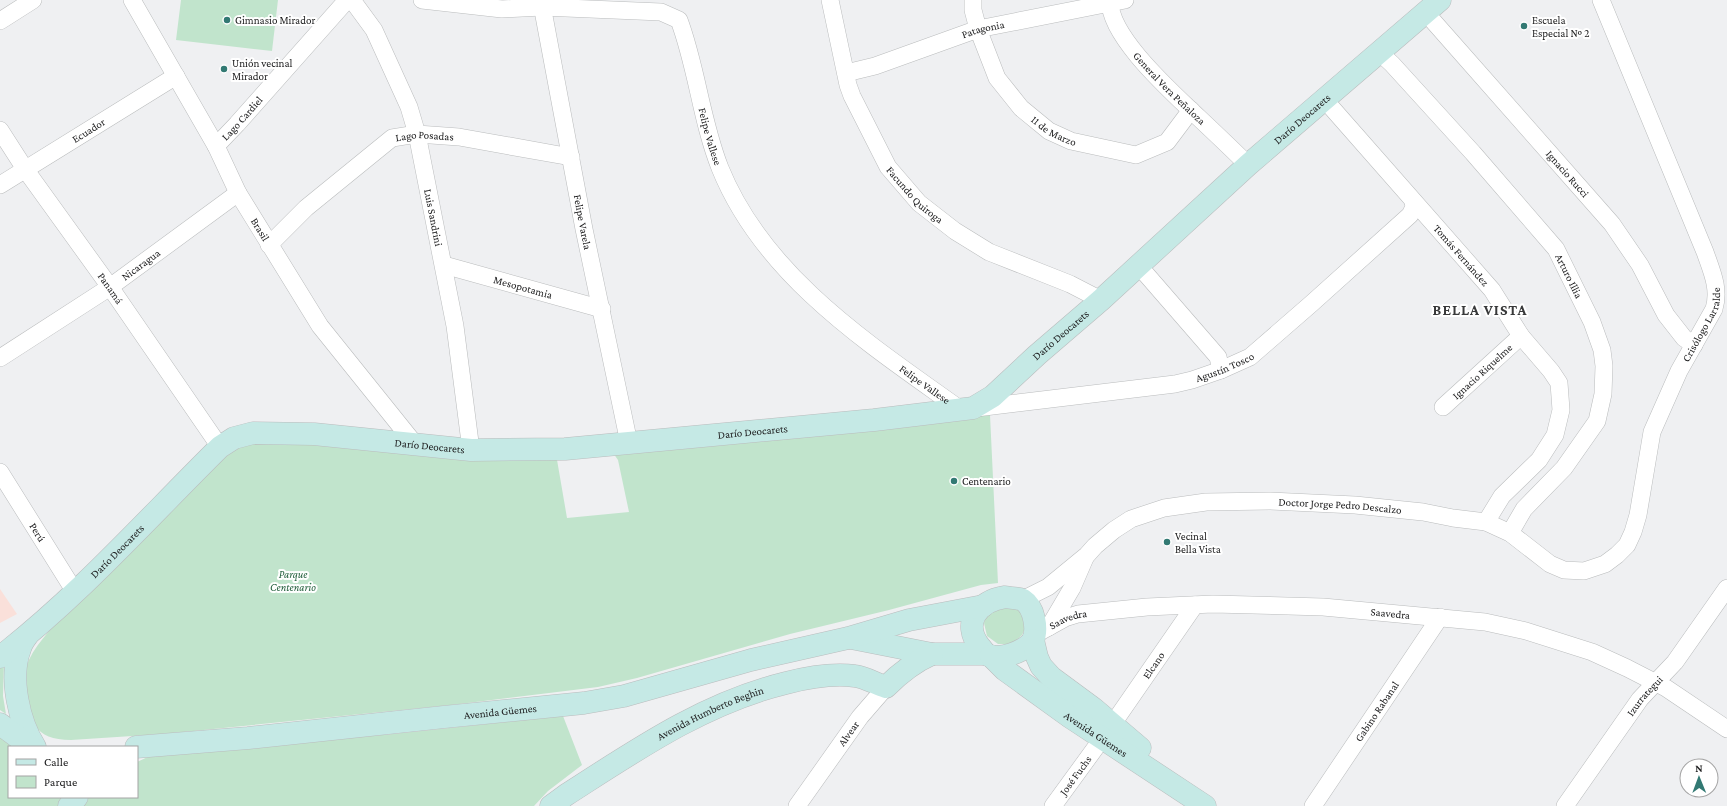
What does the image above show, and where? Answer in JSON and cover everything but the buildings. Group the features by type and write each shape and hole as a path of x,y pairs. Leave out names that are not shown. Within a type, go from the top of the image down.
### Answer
{"street":[{"path":"0,21 33,0"},
{"name":"Brasil","path":"132,0 216,146 238,193 320,326 414,443"},
{"name":"Lago Cardiel","path":"216,146 238,124 347,0"},
{"name":"Luis Sandrini","path":"352,0 374,30 409,107 417,134 455,326 471,450"},
{"name":"Felipe Vallese","path":"422,0 502,9 541,4 661,12 679,20 689,44 708,128 720,167 736,202 756,233 789,274 832,314 867,342 967,409"},
{"name":"Facundo Quiroga","path":"830,0 853,99 888,167 919,203 955,231 989,252 1070,284 1101,300"},
{"name":"11 de Marzo","path":"973,0 973,10 978,29 997,78 1021,108 1049,131 1071,141 1136,156 1167,142 1190,110"},
{"name":"Crisólogo Larralde","path":"1592,569 1605,564 1618,555 1627,545 1638,515 1652,432 1679,371 1714,309 1717,300 1716,287 1705,252 1601,0"},
{"name":"Patagonia","path":"846,73 875,66 978,29 1115,1"},
{"name":"General Vera Peñaloza","path":"1115,1 1111,15 1131,48 1148,69 1248,166"},
{"name":"Felipe Varela","path":"541,4 584,229 602,309 629,444"},
{"name":"Ignacio Rucci","path":"1433,6 1612,224 1640,265 1666,315 1684,338 1694,345"},
{"name":"Darío Deocarets","path":"0,656 27,636 75,592 220,447 234,438 253,434 314,434 471,450 565,449 629,444 967,409 993,396 1248,166 1433,6"},
{"name":"Arturo Illia","path":"1379,52 1392,64 1473,153 1556,249 1592,322 1602,350 1604,366 1603,394 1597,421 1564,468 1524,509 1510,533"},
{"name":"Ecuador","path":"0,185 176,76"},
{"name":"Tomás Fernández","path":"1324,99 1492,290 1521,336 1558,379 1561,397 1560,418 1555,435 1538,460 1502,496 1486,522"},
{"name":"Panamá","path":"0,130 25,169 110,287 220,447"},
{"name":"Lago Posadas","path":"269,245 306,208 392,138 417,134 459,137 571,157"},
{"name":"Nicaragua","path":"0,358 110,287 238,193"},
{"name":"Agustín Tosco","path":"967,409 1175,384 1221,370 1250,357 1410,215 1414,207 1413,201"},
{"name":"Mesopotamia","path":"444,266 602,309"},
{"path":"1138,266 1218,357 1221,370"},
{"name":"Ignacio Riquelme","path":"1443,407 1521,336"},
{"name":"Perú","path":"0,472 75,592"},
{"name":"Doctor Jorge Pedro Descalzo","path":"1087,555 1114,530 1131,520 1164,508 1206,502 1270,502 1367,506 1423,512 1453,518 1486,522 1510,533 1550,564 1564,570 1592,569"},
{"path":"1087,555 1072,588 1038,634 1022,650 1008,656 989,655 976,641 973,633 973,621 976,613 983,606 992,600 1005,597 1022,600 1048,587 1087,555"},
{"name":"Izurrategui","path":"1565,806 1640,699 1656,682 1663,677 1675,662 1727,588"},
{"path":"1022,600 1033,615 1038,634"},
{"name":"Saavedra","path":"1038,634 1065,618 1078,614 1147,607 1213,604 1323,607 1485,622 1526,632 1592,652 1656,682 1727,729"},
{"name":"Elcano","path":"1107,732 1195,605"},
{"name":"Avenida Güemes","path":"139,748 584,703 624,696 750,660 848,638 909,620 983,606"},
{"name":"Alvear","path":"797,806 860,717 886,687 918,657 928,626 940,614"},
{"name":"Gabino Rabanal","path":"1314,806 1440,617"},
{"name":"Avenida Güemes","path":"1038,634 1037,657 1041,666 1051,677 1093,708 1107,732 1128,739 1221,806"},
{"path":"27,636 20,649 17,661 16,685 26,733 34,746"},
{"name":"Avenida Güemes","path":"848,638 918,657 989,655 1005,670 1107,732 1205,806"},
{"name":"Avenida Humberto Beghin","path":"566,802 669,729 701,714 765,689 805,678 838,674 857,676 886,687"},
{"path":"0,724 30,746"},
{"name":"José Fuchs","path":"1053,806 1107,732"},
{"path":"69,806 76,798"}],"shaded area":[{"path":"0,589 17,614 0,623"}],"green space":[{"name":"Gimnasio Mirador","path":"181,0 278,0 272,51 176,40"},
{"name":"Parque Centenario","path":"990,415 998,583 981,585 889,610 790,634 637,678 598,687 451,705 163,734 71,740 59,739 41,732 31,719 27,699 25,669 42,639 64,615 228,451 249,442 556,454 567,518 629,512 618,460 611,450"},
{"path":"1014,605 1024,615 1025,629 1022,635 1012,644 998,644 987,636 984,623 988,610"},
{"path":"4,662 3,696 6,714 0,710 0,665"},
{"path":"563,716 582,765 548,791 534,806 82,806 88,798 138,798 138,762 152,755 393,734"},
{"path":"0,724 30,746 8,746 8,798 62,798 64,806 0,806"}],"place":[{"name":"Gimnasio Mirador","path":"227,20"},
{"name":"Escuela Especial Nº 2","path":"1524,26"},
{"name":"Unión vecinal Mirador","path":"224,69"},
{"name":"Centenario","path":"954,481"},
{"name":"Vecinal Bella Vista","path":"1167,542"}],"district":[{"name":"BELLA VISTA","path":"1480,310"}]}
